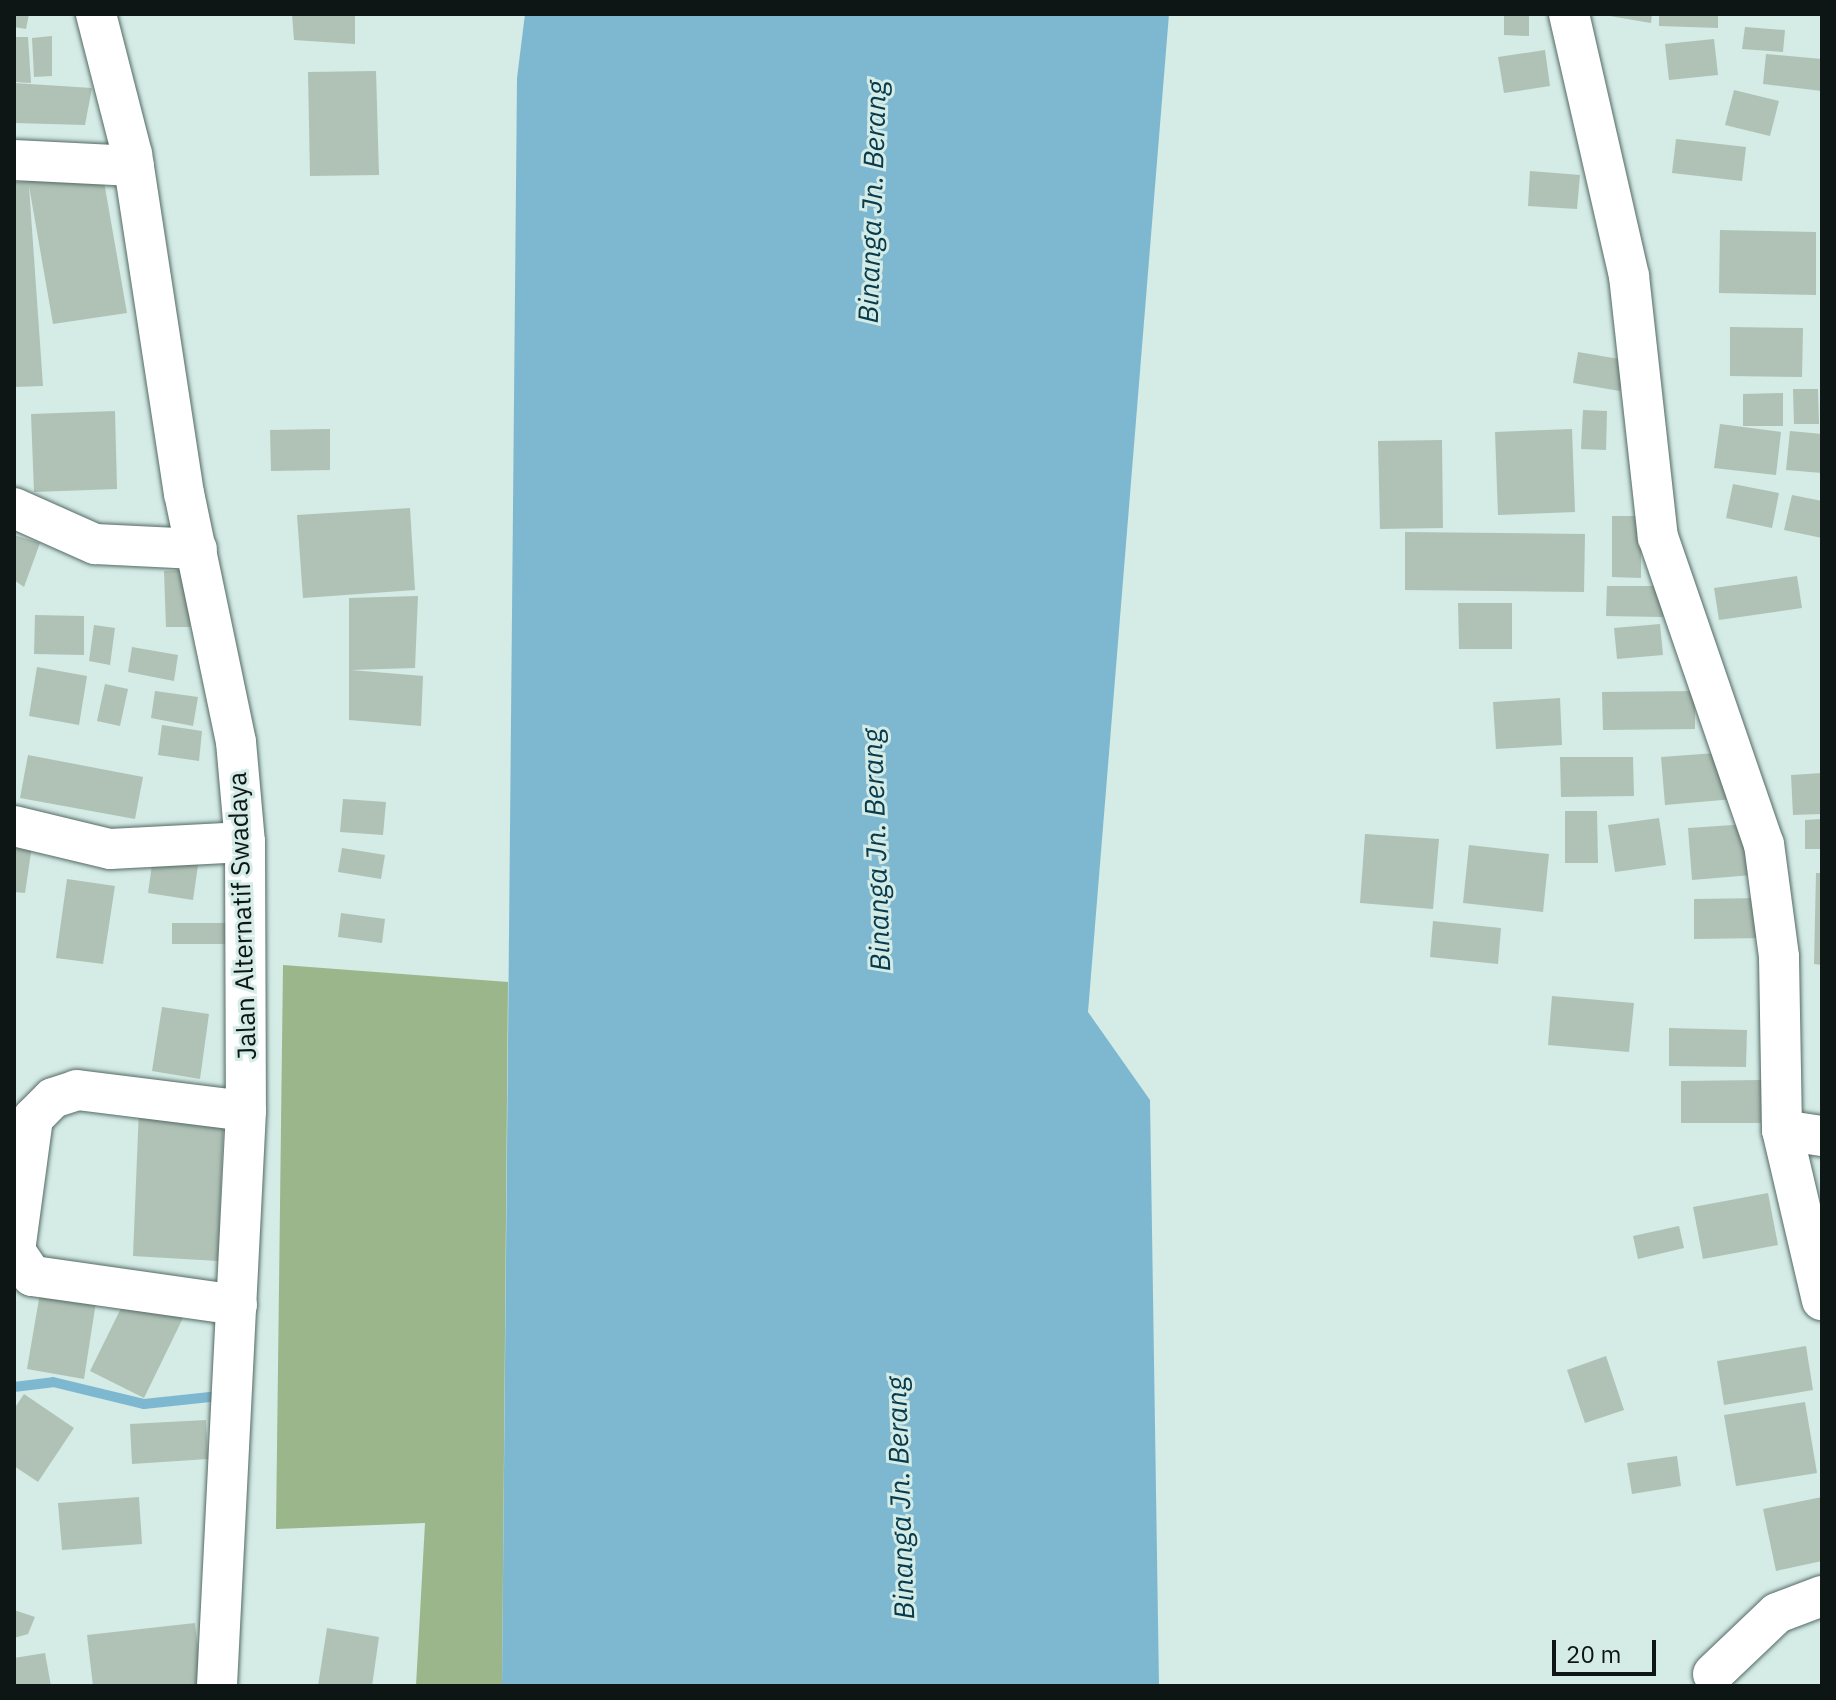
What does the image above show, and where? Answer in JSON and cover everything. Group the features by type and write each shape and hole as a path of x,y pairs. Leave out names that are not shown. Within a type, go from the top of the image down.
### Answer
{"street":[{"name":"Jalan Alternatif Swadaya","path":"96,14 133,160 197,549 236,742 245,842 246,1111 217,1686"},
{"path":"1569,14 1629,276 1658,537 1764,844 1779,957 1782,1130 1822,1300"},
{"path":"14,160 133,160"},
{"path":"14,508 95,544 197,549"},
{"path":"14,826 110,849 245,842"},
{"path":"237,1305 32,1276 15,1251 33,1118 53,1098 77,1090 246,1111"},
{"path":"1782,1130 1822,1136"},
{"path":"1713,1674 1777,1613 1822,1596"}],"green space":[{"path":"283,965 508,982 502,1686 416,1686 425,1523 276,1529"}],"water":[{"name":"Binanga Jn. Berang","path":"525,14 1169,14 1088,1012 1150,1100 1159,1686 502,1686 517,78"}],"building":[{"path":"14,14 29,14 26,29 14,27"},
{"path":"292,14 355,14 355,44 294,40"},
{"path":"1504,14 1529,14 1529,36 1504,35"},
{"path":"1598,14 1652,14 1651,23"},
{"path":"1659,14 1718,14 1718,28 1659,26"},
{"path":"1745,27 1785,30 1783,52 1742,49"},
{"path":"52,36 52,76 34,77 32,38"},
{"path":"14,37 28,37 31,83 14,82"},
{"path":"1714,39 1718,75 1669,80 1665,44"},
{"path":"1545,50 1550,86 1504,93 1498,57"},
{"path":"1766,54 1822,59 1822,91 1763,84"},
{"path":"376,71 379,175 310,176 308,72"},
{"path":"14,83 92,88 85,125 14,123"},
{"path":"1734,90 1779,101 1770,136 1725,125"},
{"path":"1676,139 1746,147 1742,181 1672,173"},
{"path":"1530,171 1580,175 1577,209 1528,206"},
{"path":"103,176 127,313 53,324 29,186 43,386 14,387 14,182"},
{"path":"1720,230 1816,232 1816,295 1719,293"},
{"path":"1730,327 1803,328 1802,377 1730,376"},
{"path":"1578,352 1625,360 1620,391 1573,383"},
{"path":"1793,389 1818,389 1819,424 1794,424"},
{"path":"1783,393 1783,426 1743,426 1743,394"},
{"path":"1583,410 1607,411 1606,450 1581,449"},
{"path":"115,411 117,489 34,492 31,414"},
{"path":"1720,424 1781,432 1776,475 1714,468"},
{"path":"330,429 330,470 271,471 270,430"},
{"path":"1572,429 1575,512 1498,515 1495,432"},
{"path":"1790,431 1822,434 1822,473 1786,470"},
{"path":"1442,440 1443,528 1380,529 1378,441"},
{"path":"1733,484 1779,493 1772,528 1726,518"},
{"path":"1792,495 1822,501 1822,538 1784,530"},
{"path":"410,508 415,590 303,598 297,515"},
{"path":"1612,516 1641,516 1641,578 1612,577"},
{"path":"1405,532 1585,534 1584,592 1405,590"},
{"path":"14,535 40,543 24,587 14,580"},
{"path":"188,570 190,627 166,627 164,571"},
{"path":"1797,576 1802,608 1719,620 1714,588"},
{"path":"1607,586 1664,586 1663,617 1606,616"},
{"path":"418,596 415,668 351,670 423,676 421,726 349,720 349,598"},
{"path":"1458,603 1512,603 1512,649 1459,649"},
{"path":"35,615 84,616 84,655 34,654"},
{"path":"1660,624 1663,655 1617,659 1614,628"},
{"path":"94,625 115,628 110,665 89,661"},
{"path":"132,647 178,655 174,681 128,672"},
{"path":"37,667 87,676 79,725 29,716"},
{"path":"105,684 128,689 120,726 97,721"},
{"path":"155,691 198,697 193,726 151,718"},
{"path":"1695,691 1695,729 1603,730 1602,692"},
{"path":"1560,698 1562,745 1496,749 1493,702"},
{"path":"162,725 202,731 199,761 158,755"},
{"path":"1730,752 1734,799 1665,805 1661,757"},
{"path":"28,755 143,777 135,819 20,798"},
{"path":"1560,757 1633,757 1634,796 1561,797"},
{"path":"1822,773 1822,814 1793,815 1791,775"},
{"path":"343,799 386,802 383,835 340,832"},
{"path":"1565,811 1597,811 1598,863 1565,863"},
{"path":"1659,818 1666,865 1615,872 1608,825"},
{"path":"1822,819 1822,849 1805,849 1805,820"},
{"path":"1748,824 1752,875 1692,880 1688,828"},
{"path":"1365,834 1439,839 1433,909 1360,903"},
{"path":"14,836 33,839 25,893 14,892"},
{"path":"1469,845 1549,854 1543,912 1463,903"},
{"path":"342,848 385,855 381,879 338,872"},
{"path":"153,858 198,865 193,900 148,893"},
{"path":"1816,873 1822,873 1822,965 1814,964"},
{"path":"67,879 115,886 103,964 56,958"},
{"path":"1765,898 1765,938 1694,939 1694,899"},
{"path":"341,913 385,919 382,943 338,937"},
{"path":"1433,921 1501,928 1498,964 1430,957"},
{"path":"172,923 235,923 235,944 172,944"},
{"path":"1552,996 1634,1003 1629,1052 1548,1045"},
{"path":"162,1007 209,1014 200,1079 152,1071"},
{"path":"1669,1028 1747,1030 1746,1067 1669,1066"},
{"path":"1761,1080 1761,1123 1681,1123 1681,1081"},
{"path":"139,1108 224,1112 218,1261 133,1256"},
{"path":"1768,1193 1778,1245 1703,1259 1693,1207"},
{"path":"1679,1226 1684,1248 1638,1259 1633,1236"},
{"path":"129,1292 183,1318 144,1398 90,1371"},
{"path":"40,1293 96,1302 84,1379 27,1369"},
{"path":"1806,1346 1813,1390 1724,1405 1717,1361"},
{"path":"1606,1356 1624,1410 1585,1423 1567,1370"},
{"path":"24,1394 74,1428 38,1482 14,1466 14,1409"},
{"path":"1805,1402 1817,1473 1736,1486 1724,1415"},
{"path":"206,1420 208,1459 132,1464 130,1424"},
{"path":"1677,1456 1681,1486 1632,1494 1627,1463"},
{"path":"139,1497 142,1544 62,1550 58,1503"},
{"path":"1822,1497 1822,1561 1776,1571 1763,1509"},
{"path":"14,1610 35,1617 28,1634 14,1638"},
{"path":"195,1623 202,1686 93,1686 87,1635"},
{"path":"327,1628 379,1637 372,1686 318,1686"},
{"path":"45,1653 51,1686 14,1686 14,1658"}],"waterway":[{"path":"14,1387 53,1382 144,1404 220,1396"}]}
